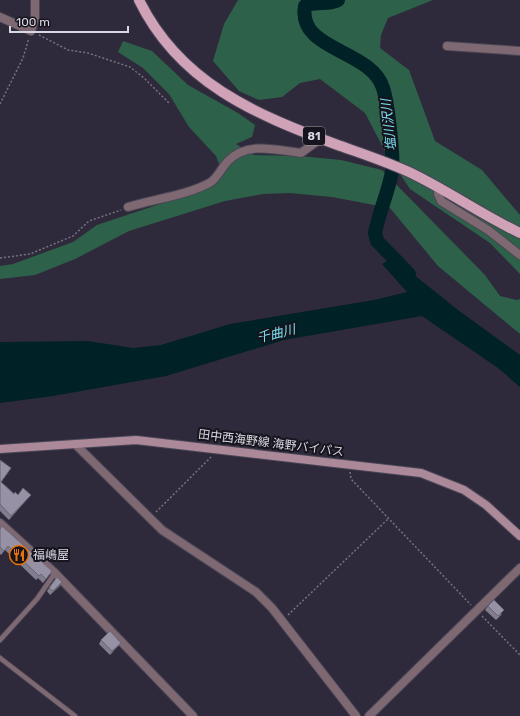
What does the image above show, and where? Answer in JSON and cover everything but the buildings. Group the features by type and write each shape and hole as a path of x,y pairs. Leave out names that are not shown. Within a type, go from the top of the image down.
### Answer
{"main road":[{"name":"81","path":"139,0 157,33 179,59 214,88 248,106 320,139 408,171 499,223 520,233"}],"street":[{"path":"0,17 31,31 34,18 35,0"},
{"path":"447,46 520,51"},
{"path":"128,207 153,199 184,193 212,181 228,161 238,152 250,148 301,153 320,139"},
{"path":"440,188 438,194 441,201 488,230 520,255"},
{"name":"田中西海野線 海野バイパス","path":"0,449 136,440 421,473 464,490 486,505 520,536"},
{"path":"75,444 149,519 186,548 256,592 282,620 356,716"},
{"path":"0,523 55,573 193,716"},
{"path":"369,716 520,568"}],"lane":[{"path":"0,640 37,599 55,573"},
{"path":"0,658 75,716"}],"path":[{"path":"0,104 23,58 31,31 68,50 88,53 130,67 144,78 170,104"},
{"path":"0,258 30,254 73,236 89,221 128,207"},
{"path":"149,519 210,460 215,448"},
{"path":"348,465 351,479 520,655"},
{"path":"282,620 389,518"}],"green space":[{"path":"238,0 433,0 388,18 381,35 380,48 409,70 435,141 482,170 520,215 520,274 490,243 410,189 386,153 365,113 320,79 300,83 282,97 259,100 239,91 213,61 224,24"},
{"path":"123,41 152,51 188,85 238,113 255,125 252,137 236,144 254,155 300,156 341,160 382,170 485,275 500,296 517,300 520,299 520,334 438,266 390,208 332,197 290,193 263,194 225,201 129,231 75,259 35,275 0,279 0,266 13,264 73,242 97,225 214,186 223,175 216,156 189,127 169,94 143,68 118,52"}],"water":[{"name":"千曲川","path":"393,258 458,310 520,355 520,387 498,368 422,316 284,340 166,376 53,396 0,403 0,342 88,341 133,348 161,345 230,324 374,300 407,292 382,264"}],"waterway":[{"name":"塩川沢川","path":"338,0 330,3 314,3 305,6 306,21 312,32 323,41 365,65 376,75 383,88 390,130 392,172 375,233 377,241 409,274"}],"place":[{"name":"福嶋屋","path":"19,555"}]}
